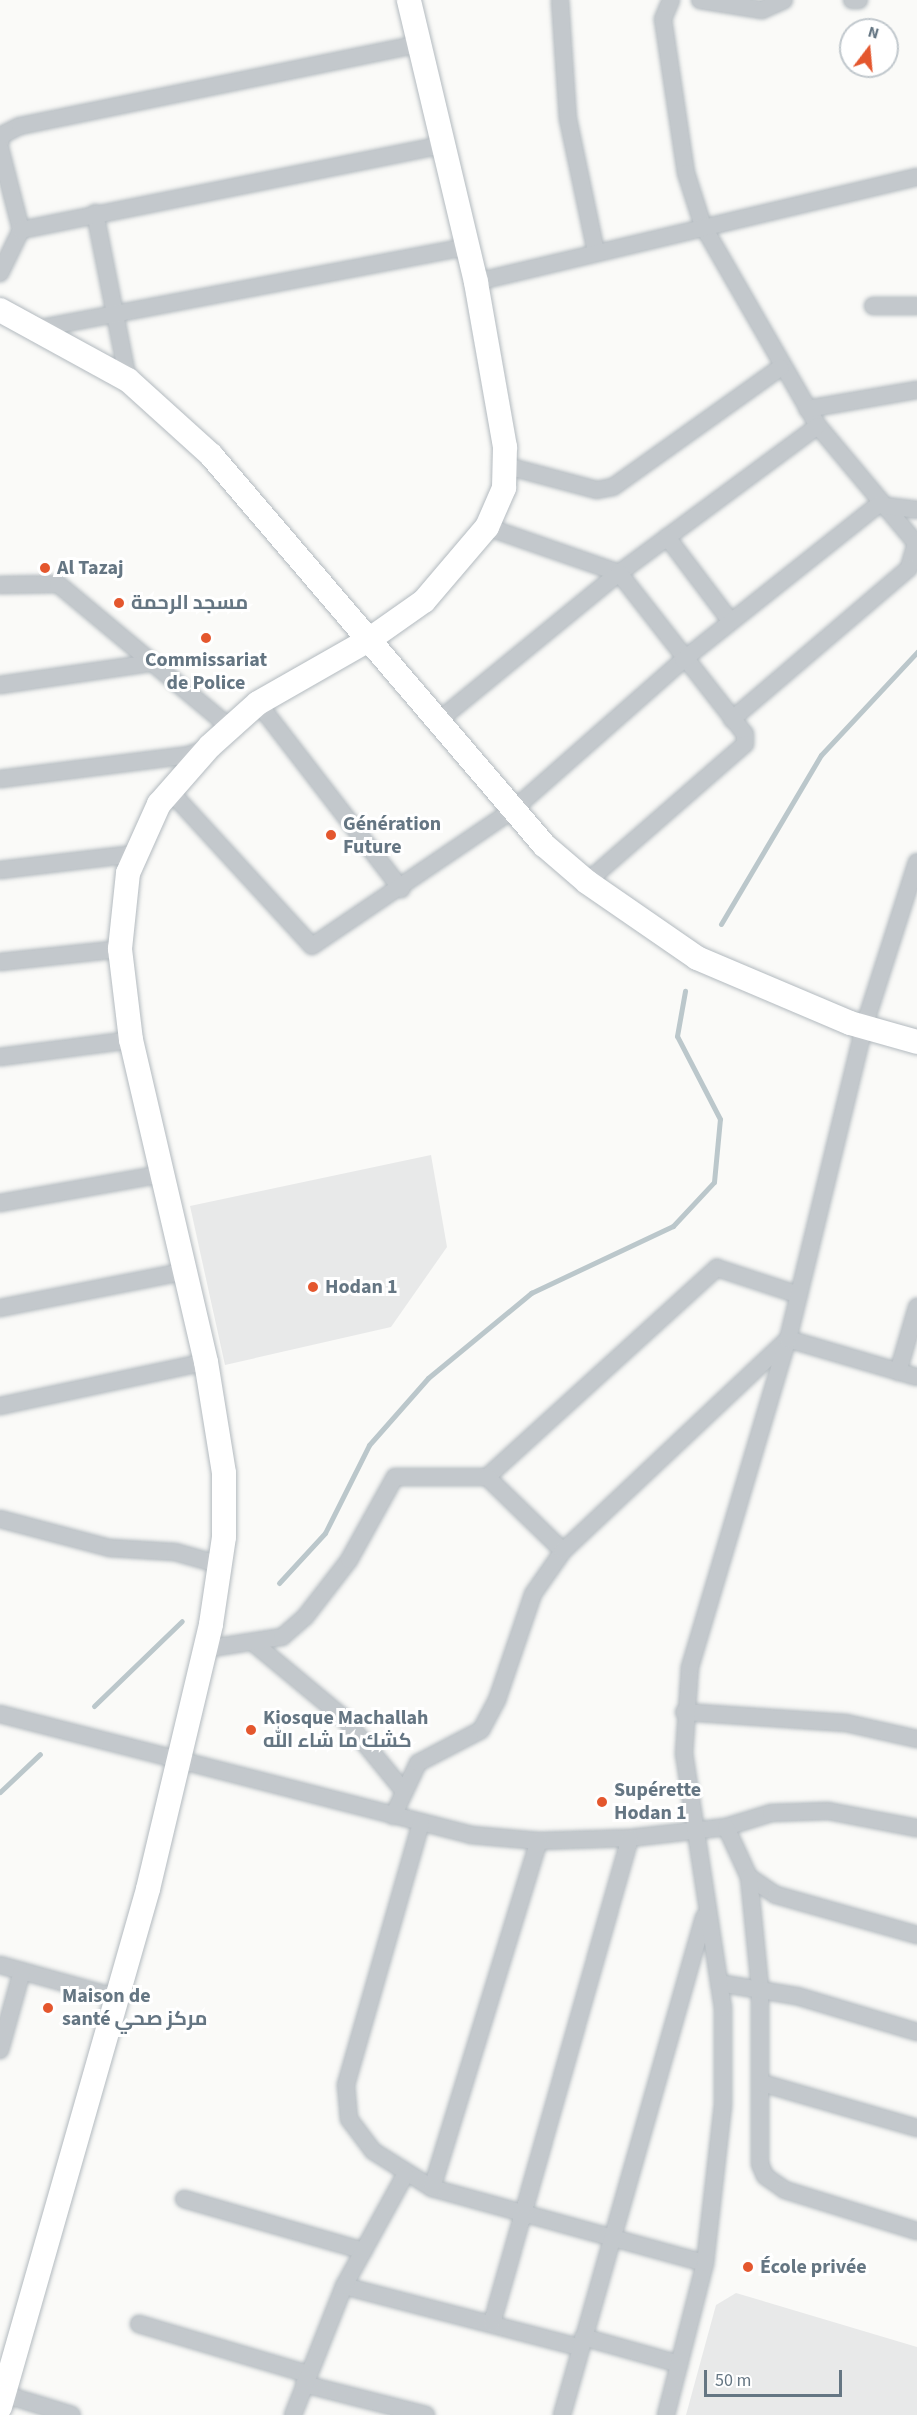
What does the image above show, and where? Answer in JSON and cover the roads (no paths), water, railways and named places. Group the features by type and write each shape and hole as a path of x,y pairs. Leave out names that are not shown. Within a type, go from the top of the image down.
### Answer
{"street":[{"path":"72,2415 1,2398 119,1998 179,1763 221,1565 224,1473 206,1362 187,1271 131,1040 120,949 134,854 170,790 210,746 258,704 370,639 424,601 487,527 507,466 476,282 465,247 409,0"},
{"path":"560,0 568,119 596,252"},
{"path":"671,0 663,18 686,173 703,226 781,367 818,426 878,505 916,543 909,568 732,719"},
{"path":"700,0 762,10 784,0"},
{"path":"852,0 859,0"},
{"path":"0,143 2,135 20,126 420,44"},
{"path":"0,120 20,126"},
{"path":"21,230 95,213 442,146"},
{"path":"0,148 21,230 0,273"},
{"path":"476,282 703,226 917,177"},
{"path":"95,213 112,315 128,380"},
{"path":"41,328 465,247"},
{"path":"873,306 917,306"},
{"path":"0,310 41,328 128,380 211,455 544,845 587,882 696,958 864,1028 917,1042"},
{"path":"507,466 597,490 613,487 781,367"},
{"path":"807,409 917,390"},
{"path":"438,721 618,573 818,426"},
{"path":"170,790 312,946 401,889 514,809 683,660 878,505 917,510"},
{"path":"487,527 618,573 683,660 745,734 742,753 587,882"},
{"path":"667,537 731,622"},
{"path":"0,585 58,584 231,728"},
{"path":"0,685 151,663"},
{"path":"258,704 401,889"},
{"path":"0,779 189,755 210,746"},
{"path":"0,870 134,854"},
{"path":"666,2415 705,2263 723,2105 719,1983 705,1913 699,1832 684,1754 684,1712 690,1667 788,1339 864,1028 917,862"},
{"path":"0,962 120,949"},
{"path":"0,1057 131,1040"},
{"path":"0,1203 162,1174"},
{"path":"205,1649 256,1645 282,1637 326,1594 364,1535 388,1480 488,1477 717,1268 799,1295"},
{"path":"0,1308 187,1271"},
{"path":"898,1372 917,1307"},
{"path":"788,1339 917,1377"},
{"path":"393,1815 403,1790 426,1756 471,1740 482,1730 497,1700 533,1594 564,1551 788,1339"},
{"path":"0,1406 206,1362"},
{"path":"488,1477 564,1551"},
{"path":"0,1519 110,1548 175,1552 221,1565"},
{"path":"256,1645 344,1718 403,1790"},
{"path":"684,1712 846,1723 917,1739"},
{"path":"0,1714 179,1763 471,1835 539,1840 630,1838 699,1832 726,1827 771,1813 828,1811 917,1828"},
{"path":"421,1823 346,2085 349,2119 373,2151 405,2175 432,2188 705,2263"},
{"path":"726,1827 749,1877 760,1988 762,2083 760,2164 765,2176 785,2190 917,2231"},
{"path":"492,2324 630,1838"},
{"path":"432,2188 539,1840"},
{"path":"749,1877 776,1895 917,1935"},
{"path":"562,2415 705,1913"},
{"path":"0,1965 119,1998"},
{"path":"0,2050 22,1971"},
{"path":"719,1983 760,1988 917,2032"},
{"path":"762,2083 917,2128"},
{"path":"293,2415 344,2286 405,2175"},
{"path":"184,2199 364,2251"},
{"path":"344,2286 492,2324 679,2364"},
{"path":"139,2324 306,2379 426,2415"}],"waterway":[{"path":"721,924 821,755 917,652"},
{"path":"279,1583 325,1533 369,1445 428,1378 531,1293 673,1226 714,1182 720,1119 677,1036 685,991"},
{"path":"94,1706 182,1621"},
{"path":"0,1792 40,1754"}],"place":[{"name":"Al Tazaj","path":"45,568"},
{"name":"مسجد الرحمة","path":"119,603"},
{"name":"Commissariat de Police","path":"206,638"},
{"name":"Génération Future","path":"331,835"},
{"name":"Hodan 1","path":"313,1287"},
{"name":"Kiosque Machallah كشك ما شاء الله","path":"251,1730"},
{"name":"Supérette Hodan 1","path":"602,1802"},
{"name":"Maison de santé مركز صحي","path":"48,2008"},
{"name":"École privée","path":"748,2267"}]}
